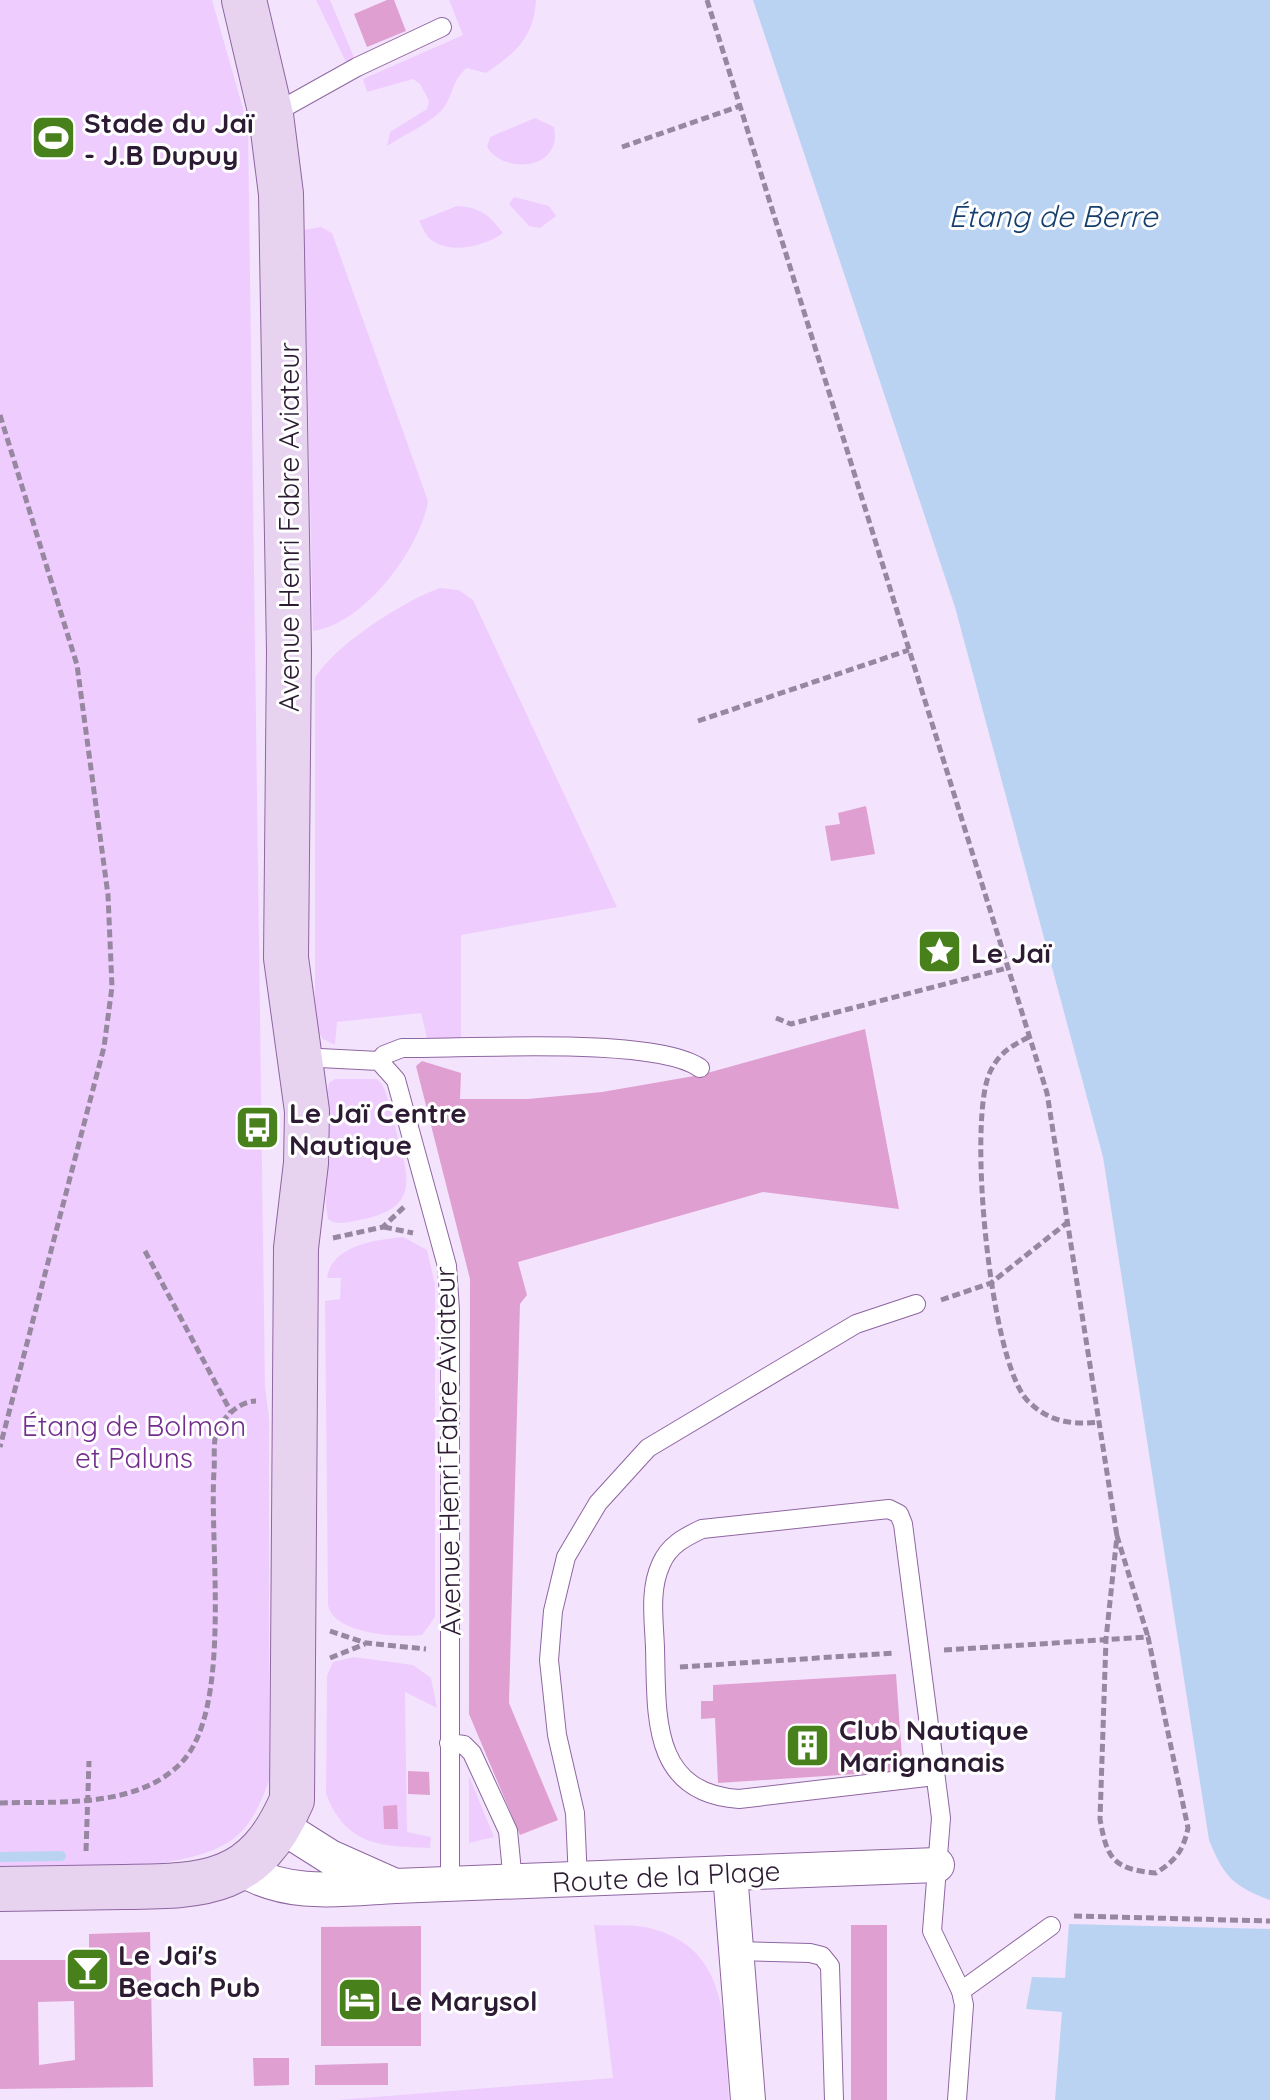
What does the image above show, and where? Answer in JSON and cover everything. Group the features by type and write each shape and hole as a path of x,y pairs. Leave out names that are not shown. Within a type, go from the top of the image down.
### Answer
{"street":[{"name":"Avenue Henri Fabre Aviateur","path":"244,0 271,115 281,194 286,310 290,831 286,958 298,1026 307,1111 308,1239 293,1402 294,1775 292,1800 262,1848"},
{"name":"Route de la Plage","path":"262,1848 279,1886 312,1890 937,1865"},
{"name":"Route de la Plage","path":"262,1848 330,1857 395,1886"},
{"path":"0,1889 182,1886 213,1882 262,1848"},
{"path":"730,1873 748,2100"}],"lane":[{"path":"271,115 357,67 442,27"},
{"path":"299,1057 379,1061 384,1055 402,1048 586,1047 691,1061 700,1068"},
{"name":"Avenue Henri Fabre Aviateur","path":"379,1061 396,1080 447,1266 450,1310 450,1886"},
{"path":"578,1880 575,1813 557,1735 549,1660 553,1611 566,1557 598,1503 648,1448 856,1324 916,1304"},
{"path":"935,1776 739,1799 716,1797 678,1770 664,1749 656,1726 653,1583 662,1560 679,1540 702,1529 889,1509 899,1514 903,1524 941,1818 932,1931 961,1991 964,2005 957,2100"},
{"path":"449,1743 464,1745 472,1753 508,1831 513,1882"},
{"path":"961,1991 1051,1926"},
{"path":"736,1951 810,1953 822,1956 830,1966 834,2100"}],"path":[{"path":"707,0 1047,1093 1117,1536 1148,1637 1188,1828 1184,1847 1175,1862 1156,1873 1121,1866 1104,1844 1100,1819 1106,1639 1117,1536"},
{"path":"622,147 740,106"},
{"path":"0,415 77,665 108,895 112,987 104,1047 0,1447"},
{"path":"698,721 909,650"},
{"path":"776,1018 791,1024 1008,968"},
{"path":"1029,1037 1006,1048 989,1073 979,1117 991,1283 1006,1353 1025,1398 1046,1416 1073,1424 1099,1422"},
{"path":"308,1239 383,1227 425,1187"},
{"path":"916,1304 950,1299 991,1283 1068,1222"},
{"path":"145,1251 231,1412"},
{"path":"0,1803 88,1800 139,1789 181,1763 207,1715 216,1643 212,1502 216,1433 231,1412 250,1401 293,1402"},
{"path":"321,1627 366,1643 451,1652"},
{"path":"655,1668 1148,1637"},
{"path":"321,1662 366,1643"},
{"path":"86,1854 89,1761"},
{"path":"1051,1926 1071,1915 1270,1921"}],"green space":[{"name":"Étang de Bolmon et Paluns","path":"0,0 212,0 248,126 265,1387 269,1418 269,1781 249,1822 239,1834 219,1847 192,1857 126,1866 0,1868"},
{"path":"316,0 330,0 355,60 346,62"},
{"path":"449,0 536,0 532,24 514,51 486,73 467,68 458,78 441,111 387,146 390,132 427,109 429,101 420,84 413,79 367,92 363,79 463,35"},
{"path":"535,118 554,127 550,152 541,160 530,164 506,162 487,147 490,137"},
{"path":"514,197 549,206 556,216 540,228 529,226 509,204"},
{"path":"457,206 483,213 503,233 487,242 456,248 446,247 429,238 419,221"},
{"path":"321,227 332,233 428,501 414,541 387,581 351,614 313,631 304,230"},
{"path":"440,588 459,590 473,600 617,907 461,935 461,1041 427,1038 421,1013 337,1022 335,1045 323,1039 315,1027 315,678 354,638 408,603"},
{"path":"335,1079 377,1079 382,1084 402,1153 406,1179 401,1200 393,1208 364,1219 341,1223 328,1219 326,1205 327,1093 329,1083"},
{"path":"403,1237 427,1250 435,1284 435,1617 422,1635 411,1636 354,1628 332,1615 328,1605 325,1301 340,1299 341,1278 327,1278 337,1258 346,1251 380,1240"},
{"path":"354,1657 413,1665 431,1678 437,1708 405,1692 407,1832 431,1837 430,1848 381,1844 355,1834 344,1825 326,1794 327,1676 333,1662"},
{"path":"469,1776 494,1837 469,1843"},
{"path":"594,1925 649,1928 676,1938 696,1954 710,1973 719,1996 724,2021 729,2100 337,2100 613,2078"}],"water":[{"name":"Étang de Berre","path":"753,0 1270,0 1270,1900 1231,1879 1209,1840 1103,1157 955,607"},
{"path":"1069,1924 1270,1929 1270,2100 1055,2100 1062,2012 1026,2009 1032,1977 1065,1978"}],"building":[{"path":"394,0 406,31 367,47 354,14"},
{"path":"866,806 875,854 831,861 825,826 840,824 838,813"},
{"path":"865,1029 899,1209 763,1192 518,1262 527,1295 520,1304 509,1703 558,1820 520,1835 469,1714 470,1279 416,1066 422,1061 461,1073 460,1099 528,1099 602,1092 700,1075"},
{"name":"Club Nautique Marignanais","path":"896,1674 903,1771 718,1783 715,1718 701,1719 701,1701 713,1701 713,1685"},
{"path":"408,1771 429,1772 430,1795 408,1794"},
{"path":"397,1805 398,1829 384,1829 383,1806"},
{"path":"851,1925 887,1925 887,2100 851,2100"},
{"path":"421,1926 421,2046 321,2046 321,1927"},
{"path":"150,1932 153,2087 0,2089 0,1960 89,1960 89,1934","holes":["74,2001 75,2060 39,2065 38,2002"]},
{"path":"253,2058 289,2058 289,2085 254,2086"},
{"path":"388,2063 388,2085 315,2085 315,2065"}],"waterway":[{"path":"0,1857 61,1856"}],"place":[{"name":"Stade du Jaï - J.B Dupuy","path":"53,138"},
{"name":"Le Jaï","path":"940,952"},
{"name":"Le Jaï Centre Nautique","path":"258,1128"},
{"name":"Club Nautique Marignanais","path":"808,1745"},
{"name":"Le Jai's Beach Pub","path":"87,1970"},
{"name":"Le Marysol","path":"359,2000"}]}
